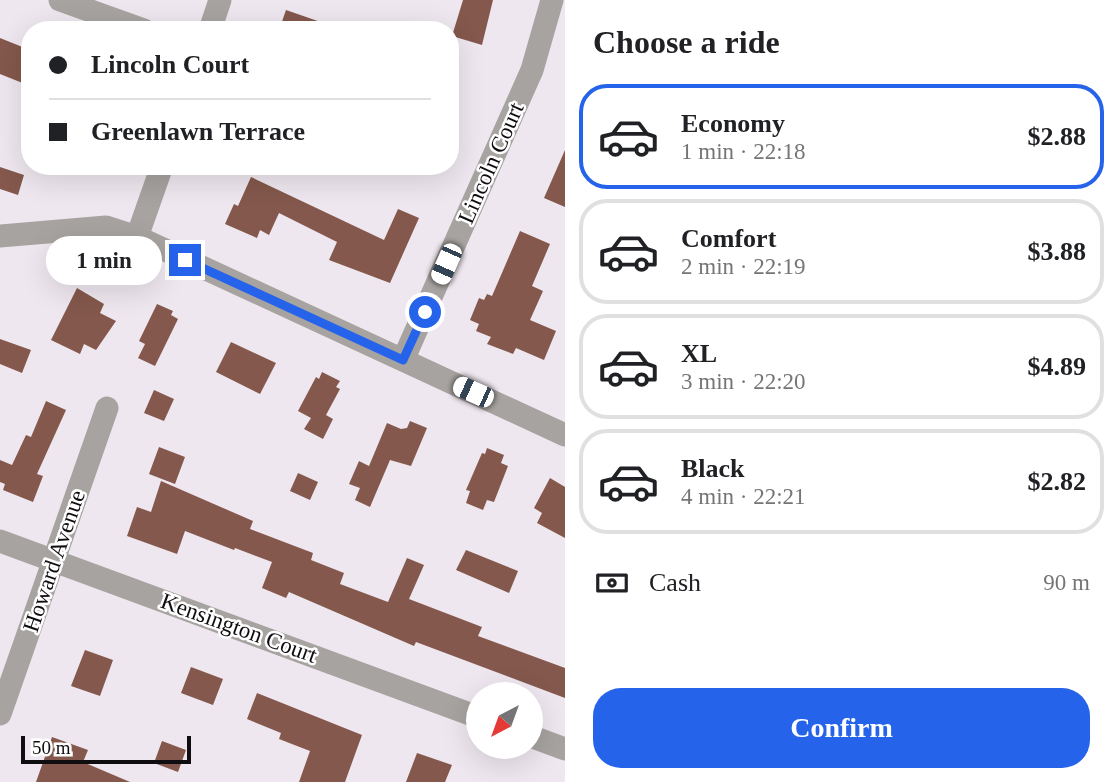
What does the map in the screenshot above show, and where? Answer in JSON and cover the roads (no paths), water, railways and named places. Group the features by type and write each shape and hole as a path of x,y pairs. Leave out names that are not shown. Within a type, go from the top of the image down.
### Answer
{"street":[{"path":"60,0 119,21"},
{"path":"213,21 220,0"},
{"name":"Lincoln Court","path":"403,360 532,70 552,0"},
{"path":"136,237 159,175"},
{"path":"0,236 106,228 136,237 565,435"},
{"name":"Howard Avenue","path":"0,714 56,561 107,408"},
{"name":"Kensington Court","path":"0,541 466,713"},
{"path":"543,741 565,749"}]}
